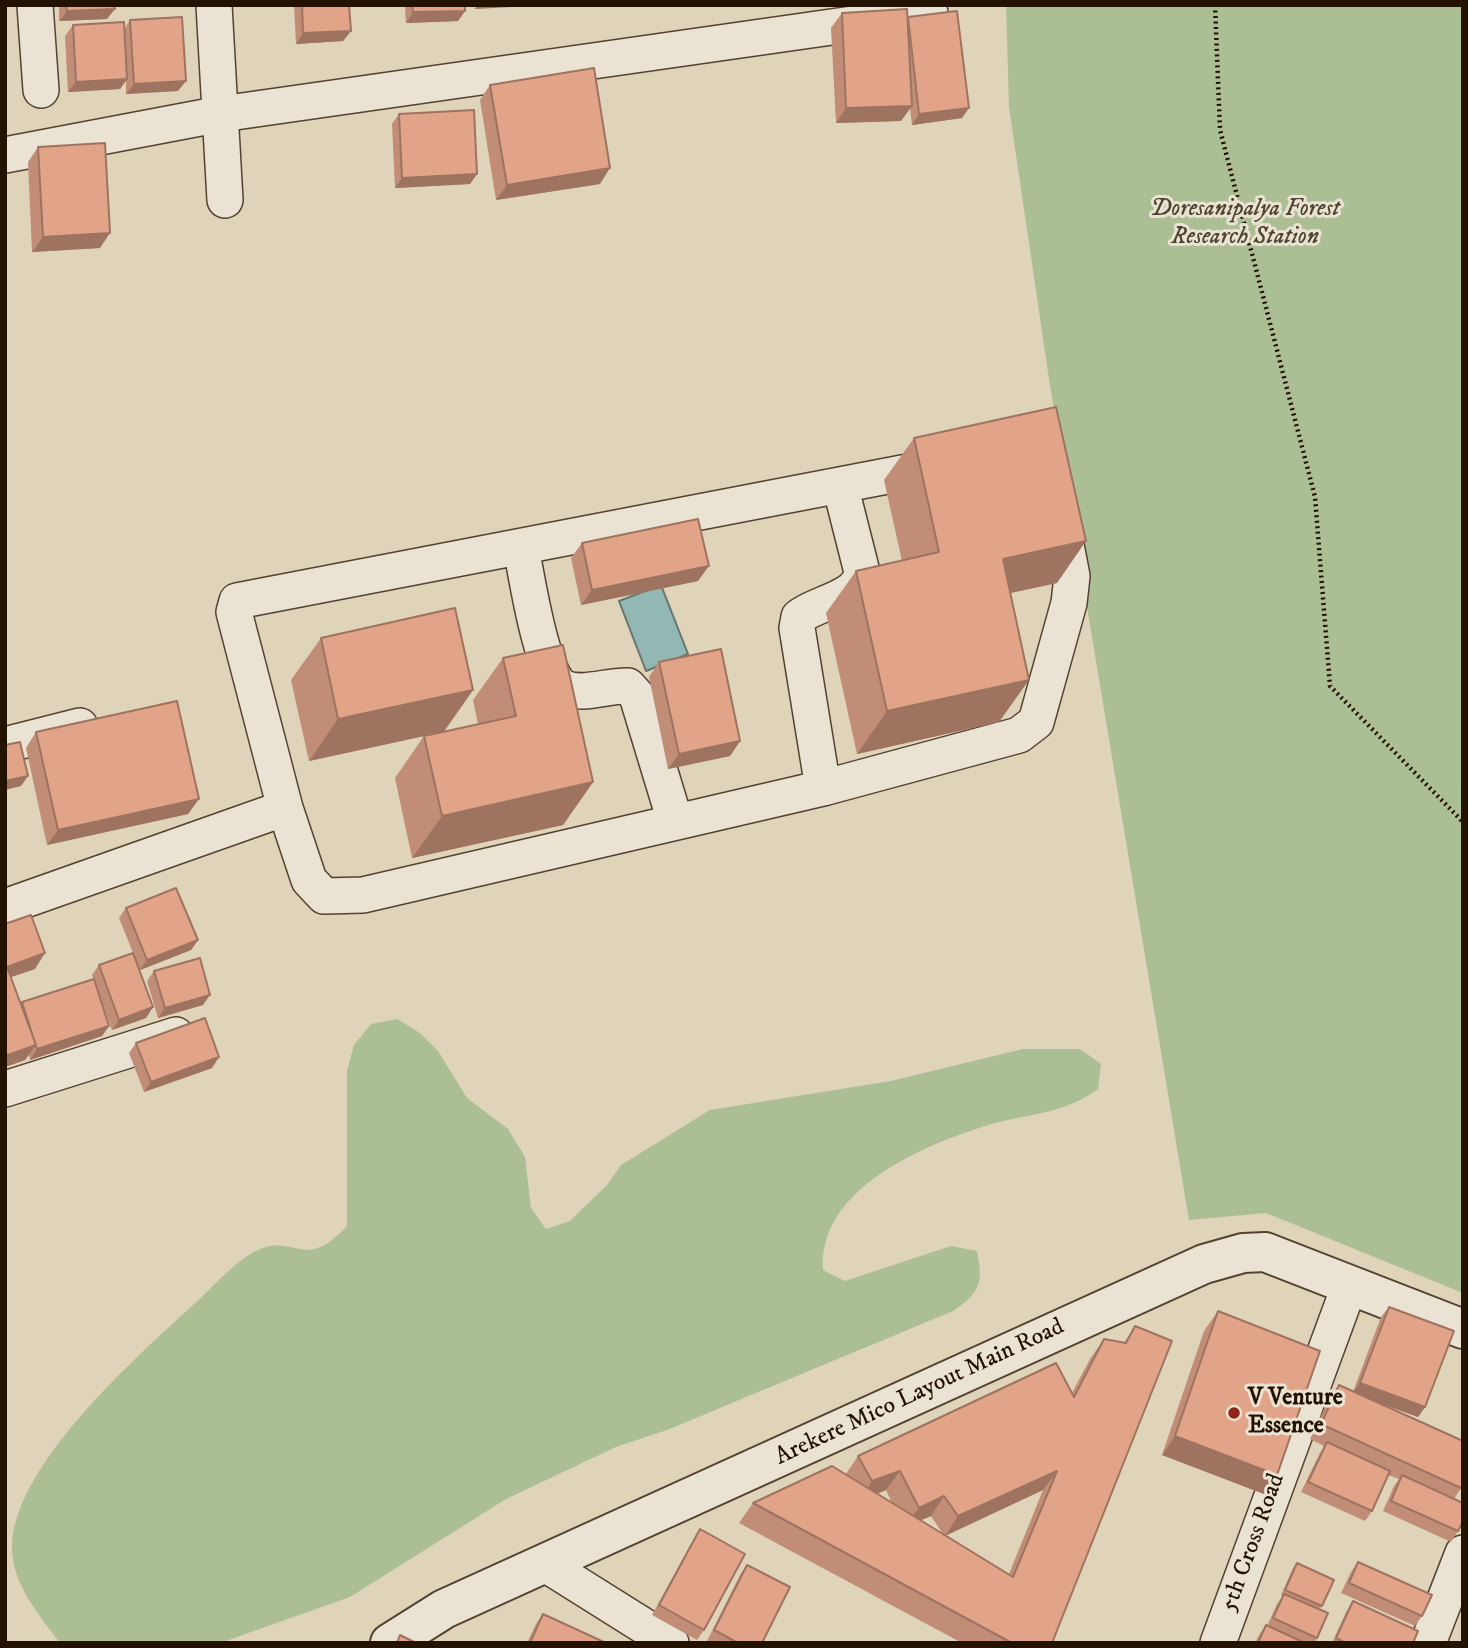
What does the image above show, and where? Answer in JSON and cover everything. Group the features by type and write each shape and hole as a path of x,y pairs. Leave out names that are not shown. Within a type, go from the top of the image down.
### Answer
{"street":[{"path":"35,5 41,90"},
{"path":"214,5 225,200"},
{"path":"5,155 221,114 930,13"},
{"path":"962,461 237,601 234,611 285,808 309,880 324,896 363,895 823,788 1019,735 1036,722 1071,590 1072,576 1054,485"},
{"path":"823,788 797,628 799,617 806,611 853,589 861,582 862,572 840,485"},
{"path":"521,547 547,670 563,688 579,691 628,686 637,696 675,821"},
{"path":"5,744 107,719"},
{"path":"5,907 285,808"},
{"path":"5,1089 192,1030"},
{"name":"Arekere Mico Layout Main Road","path":"390,1643 444,1609 1204,1264 1242,1253 1265,1252 1349,1287 1463,1329"},
{"name":"5th Cross Road","path":"1218,1643 1349,1287"},
{"path":"1428,1643 1463,1553"},
{"path":"545,1564 666,1641"}],"path":[{"path":"1215,5 1220,130 1315,497 1330,686 1463,822"}],"green space":[{"name":"Doresanipalya Forest Research Station","path":"1006,5 1463,5 1463,1293 1266,1213 1189,1220 1049,379 1009,107"},
{"path":"397,1019 420,1033 438,1051 467,1098 508,1129 525,1157 531,1208 546,1229 570,1221 607,1185 621,1165 710,1110 891,1081 1023,1049 1080,1049 1101,1064 1098,1089 1084,1098 1056,1109 997,1122 929,1147 876,1177 854,1196 837,1217 826,1242 823,1270 845,1281 951,1246 977,1251 980,1271 978,1286 969,1298 953,1311 667,1430 616,1447 506,1499 350,1597 220,1643 60,1643 27,1597 13,1559 12,1544 19,1513 34,1480 82,1414 140,1354 236,1264 266,1247 308,1250 319,1248 347,1226 347,1071 354,1045 371,1024"}],"water":[{"path":"661,585 688,654 646,671 619,601"}],"building":[{"path":"66,5 114,5 115,9 67,11"},
{"path":"302,5 349,5 351,31 303,33"},
{"path":"412,5 465,5 465,11 413,12"},
{"path":"907,9 912,106 846,108 842,13"},
{"path":"957,11 969,108 919,114 908,17"},
{"path":"182,17 186,81 134,84 130,20"},
{"path":"124,22 127,79 76,82 73,25"},
{"path":"594,68 610,168 507,185 490,85"},
{"path":"474,110 477,174 402,178 399,114"},
{"path":"105,143 110,233 43,237 38,147"},
{"path":"1056,407 1086,541 1003,559 1029,680 887,711 856,571 939,552 914,438"},
{"path":"698,519 709,566 592,590 582,543"},
{"path":"455,608 473,690 338,719 321,638"},
{"path":"563,645 593,782 442,816 424,736 516,716 503,658"},
{"path":"721,649 740,741 679,754 659,662"},
{"path":"177,701 199,799 58,830 36,732"},
{"path":"20,742 28,776 5,781 5,745"},
{"path":"176,888 198,940 147,960 126,908"},
{"path":"31,915 45,953 7,967 36,1045 5,1056 5,924"},
{"path":"133,953 153,1007 119,1020 99,965"},
{"path":"200,958 210,995 165,1008 154,971"},
{"path":"94,979 109,1026 37,1049 22,1002"},
{"path":"205,1018 219,1057 151,1082 136,1043"},
{"path":"1389,1307 1454,1331 1425,1407 1360,1383"},
{"name":"V Venture Essence","path":"1218,1311 1320,1351 1277,1475 1175,1436"},
{"path":"1135,1326 1172,1341 1052,1643 1012,1643 753,1503 832,1466 1013,1577 1057,1471 958,1516 944,1496 919,1508 900,1471 872,1481 858,1456 1056,1363 1074,1397 1104,1339 1126,1343"},
{"path":"1339,1385 1463,1441 1461,1488 1321,1424"},
{"path":"1327,1442 1390,1471 1372,1511 1308,1482"},
{"path":"1402,1475 1463,1503 1463,1521 1458,1531 1391,1501"},
{"path":"700,1529 745,1554 704,1630 659,1605"},
{"path":"1358,1562 1432,1595 1422,1616 1349,1583"},
{"path":"1297,1563 1334,1580 1322,1606 1285,1590"},
{"path":"747,1565 790,1587 762,1643 738,1643 714,1630"},
{"path":"1284,1594 1328,1613 1317,1638 1273,1618"},
{"path":"1353,1601 1418,1631 1413,1643 1346,1643 1336,1638"},
{"path":"543,1614 606,1643 530,1643"},
{"path":"1266,1625 1305,1643 1258,1643"},
{"path":"400,1635 416,1643 397,1643"}],"place":[{"name":"V Venture Essence","path":"1234,1413"}]}
